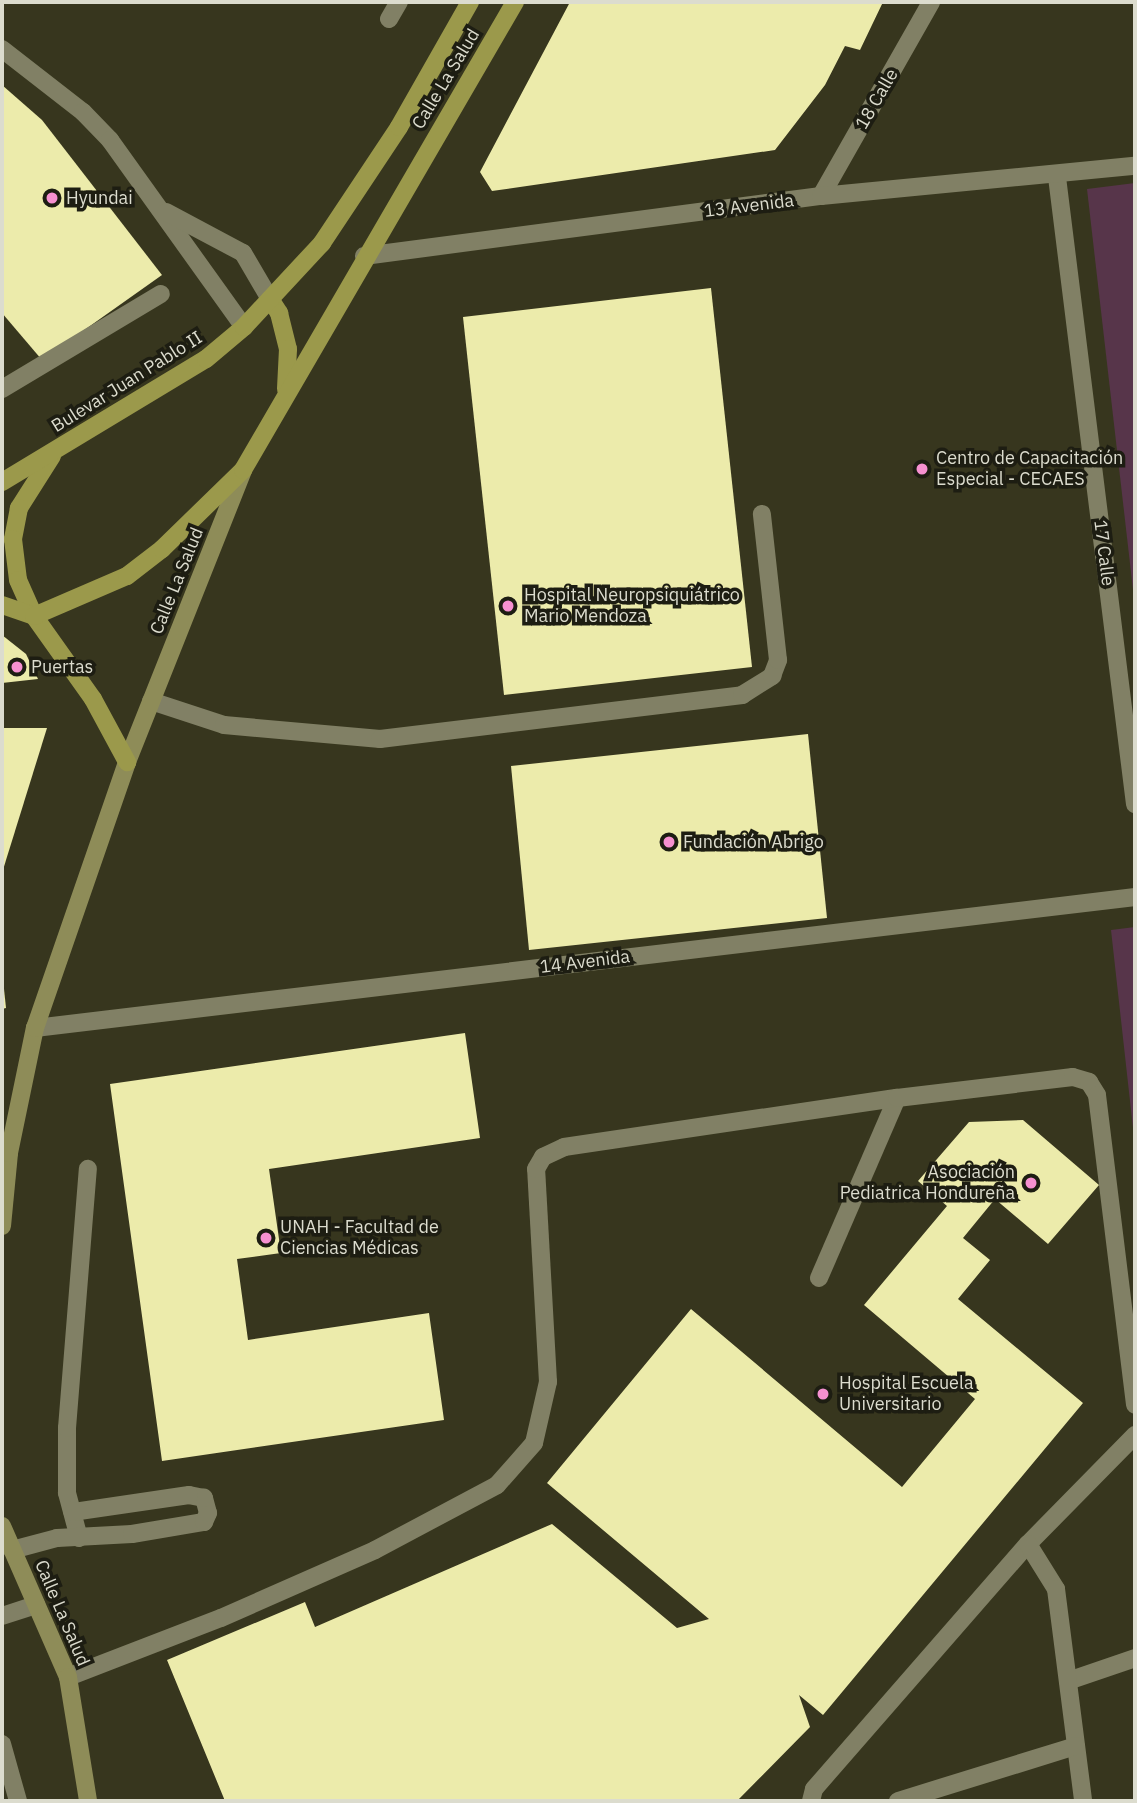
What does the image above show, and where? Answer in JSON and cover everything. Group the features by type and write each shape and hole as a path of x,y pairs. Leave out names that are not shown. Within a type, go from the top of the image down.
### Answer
{"main road":[{"name":"Calle La Salud","path":"322,243 399,127 470,2"},
{"name":"Calle La Salud","path":"2,1226 9,1153 35,1028 127,762 243,470 364,256 515,2"},
{"name":"Bulevar Juan Pablo II","path":"2,482 206,359 244,327 322,243"},
{"path":"270,299 279,313 288,349 286,396"},
{"path":"54,453 19,508 13,539 18,580 34,616 93,699 127,762"},
{"path":"2,605 34,616 127,576 162,549 243,470"},
{"name":"Calle La Salud","path":"2,1526 68,1677 88,1801"}],"street":[{"name":"18 Calle","path":"821,196 931,2"},
{"path":"2,49 83,112 110,140 244,327"},
{"name":"13 Avenida","path":"364,256 821,196 1057,177 1135,166"},
{"name":"17 Calle","path":"1057,177 1135,804"},
{"path":"163,211 243,253 270,299"},
{"path":"2,388 161,294"},
{"path":"151,701 224,725 380,739 742,695 772,676 778,660 762,514"},
{"name":"14 Avenida","path":"35,1028 1135,897"},
{"path":"68,1677 221,1619 375,1550 497,1485 534,1443 548,1382 536,1169 543,1157 564,1147 897,1098 1073,1077 1089,1082 1097,1095 1135,1405"},
{"path":"819,1278 897,1098"},
{"path":"79,1538 67,1493 67,1428 88,1169"},
{"path":"811,1801 814,1789 1028,1544 1135,1435"},
{"path":"12,1550 57,1538 79,1538 204,1521 208,1513 204,1498 189,1495 72,1512"},
{"path":"1028,1544 1056,1589 1083,1801"},
{"path":"2,1616 36,1605"},
{"path":"1068,1681 1135,1658"},
{"path":"2,1744 18,1801"},
{"path":"898,1801 1076,1746"}],"shaded area":[{"path":"1135,183 1135,607 1087,189"},
{"path":"1135,927 1134,947 1135,1146 1111,930"}],"building":[{"path":"570,2 883,2 860,50 845,46 825,85 775,150 492,191 480,172"},
{"name":"Hyundai","path":"2,85 42,120 162,275 42,360 2,313"},
{"path":"711,288 752,667 504,695 463,317"},
{"name":"Puertas","path":"2,635 26,654 38,679 2,683"},
{"path":"2,728 47,728 2,873"},
{"name":"Fundación Abrigo","path":"808,734 827,918 529,950 511,766"},
{"path":"2,970 6,1008 2,1009"},
{"path":"465,1033 480,1138 269,1169 281,1253 237,1259 248,1340 429,1313 444,1420 162,1461 110,1084"},
{"path":"1023,1120 1099,1185 1048,1244 995,1199 963,1238 990,1260 958,1299 1083,1403 823,1715 799,1695 810,1727 737,1801 225,1801 167,1660 305,1602 315,1627 552,1524 677,1628 709,1619 547,1483 691,1309 902,1487 975,1399 864,1305 947,1206 918,1181 969,1122"}],"place":[{"name":"Hyundai","path":"52,198"},
{"name":"Centro de Capacitación Especial - CECAES","path":"922,469"},
{"name":"Hospital Neuropsiquiátrico Mario Mendoza","path":"508,606"},
{"name":"Puertas","path":"17,667"},
{"name":"Fundación Abrigo","path":"669,842"},
{"name":"Asociación Pediatrica Hondureña","path":"1031,1183"},
{"name":"UNAH - Facultad de Ciencias Médicas","path":"266,1238"},
{"name":"Hospital Escuela Universitario","path":"823,1394"}]}
